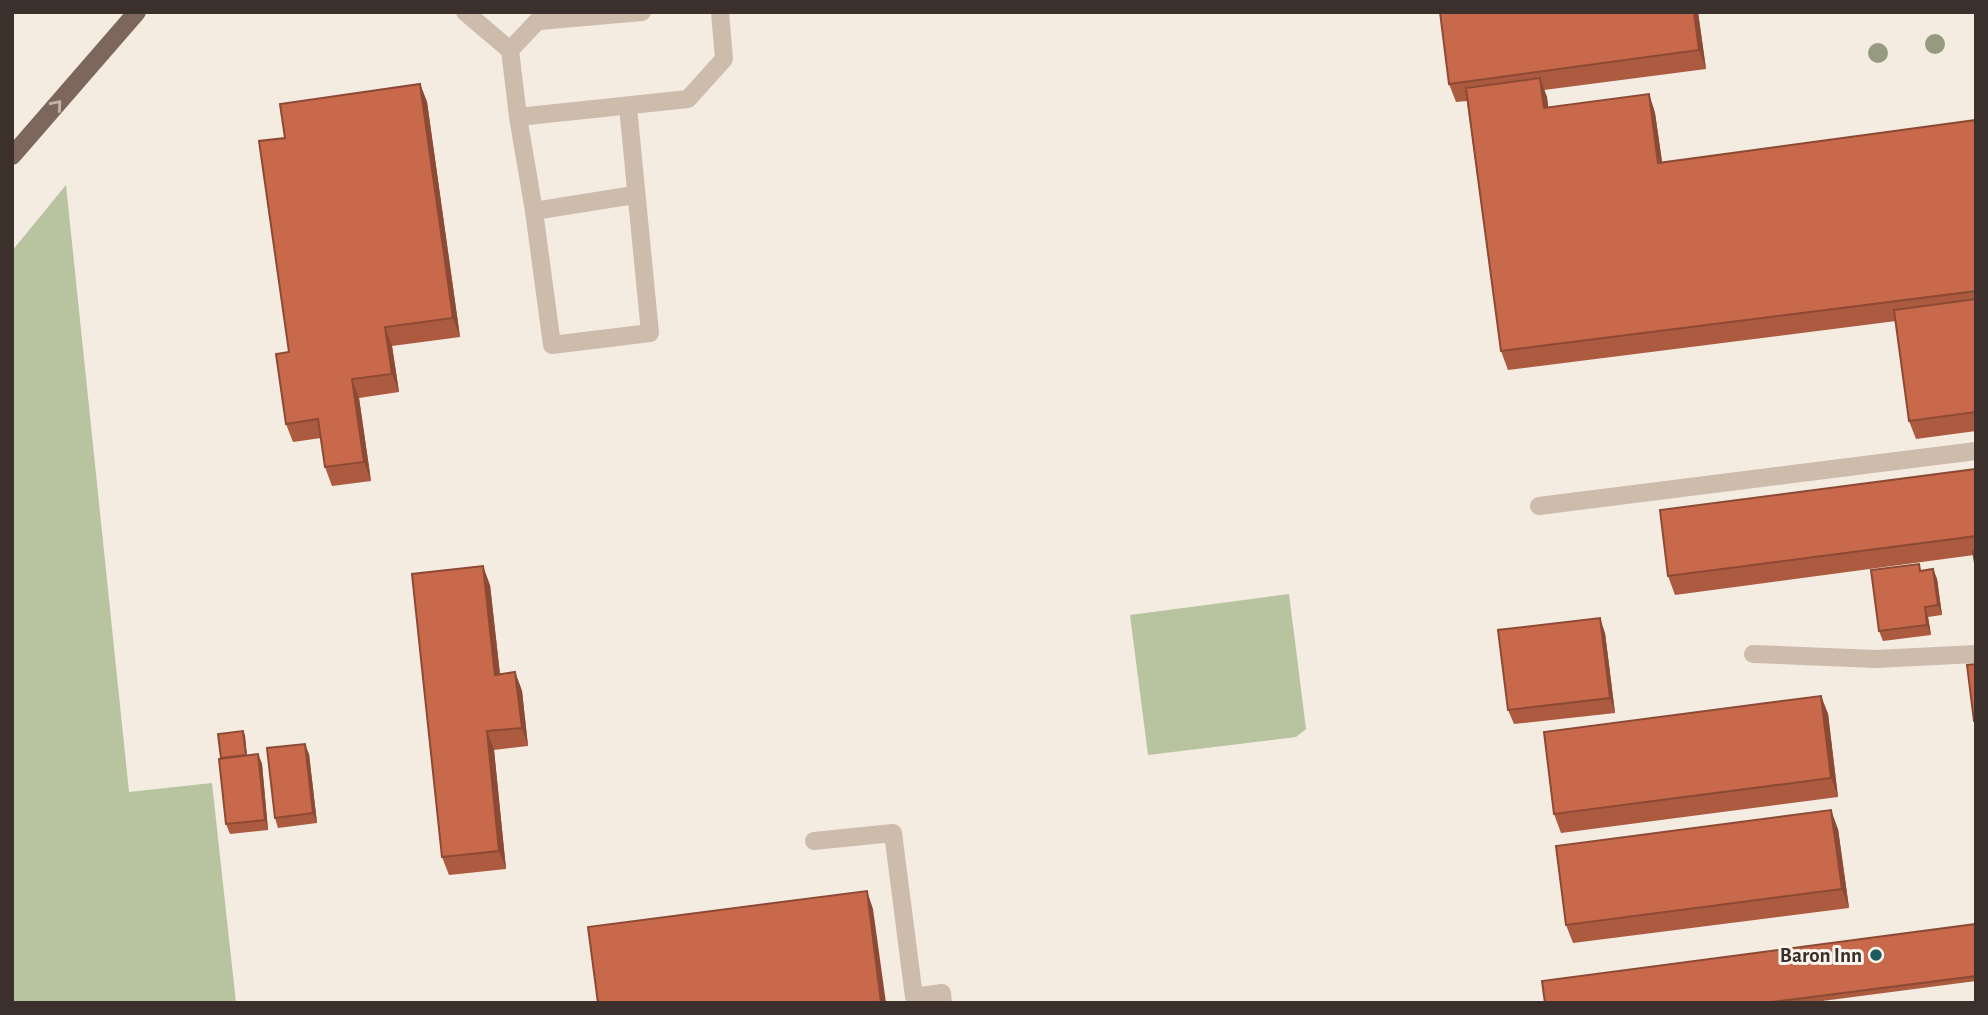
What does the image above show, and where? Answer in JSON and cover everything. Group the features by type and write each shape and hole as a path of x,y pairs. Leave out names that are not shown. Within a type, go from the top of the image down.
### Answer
{"main road":[{"path":"12,156 137,12"}],"lane":[{"path":"465,12 510,50 552,345 650,333 634,195 628,107"},
{"path":"510,50 543,17 642,12"},
{"path":"518,117 688,99 724,59 720,12"},
{"path":"534,211 634,195"},
{"path":"1539,506 1976,451"},
{"path":"1753,654 1875,659 1976,654"},
{"path":"814,841 893,833 914,996 942,993 943,1003"}],"green space":[{"path":"66,185 129,792 212,783 236,1003 12,1003 12,251"},
{"path":"1289,594 1306,729 1296,737 1148,755 1130,615"}],"building":[{"path":"1440,12 1694,12 1699,50 1449,84"},
{"path":"1540,78 1544,108 1649,94 1658,163 1976,120 1976,291 1501,351 1466,88"},
{"path":"420,84 453,318 385,327 392,374 352,379 364,462 325,467 318,419 286,424 276,354 289,352 259,141 285,138 280,104"},
{"path":"1976,299 1976,412 1909,421 1894,310"},
{"path":"1976,469 1976,536 1668,576 1660,510"},
{"path":"1919,564 1920,571 1933,569 1938,605 1925,607 1927,625 1879,631 1871,570"},
{"path":"483,566 495,675 515,672 522,728 487,731 499,851 442,857 412,574"},
{"path":"1600,618 1610,698 1508,710 1498,630"},
{"path":"1976,664 1976,721 1974,721 1967,665"},
{"path":"1821,696 1831,778 1554,814 1544,732"},
{"path":"243,731 246,755 221,758 218,734"},
{"path":"305,744 313,813 275,818 267,748"},
{"path":"258,754 265,820 226,824 219,759"},
{"path":"1831,810 1842,889 1566,925 1556,846"},
{"path":"867,891 881,1003 598,1003 588,927"},
{"name":"Baron Inn","path":"1976,924 1976,976 1765,1003 1545,1003 1542,981"}],"place":[{"name":"Baron Inn","path":"1876,955"}]}
